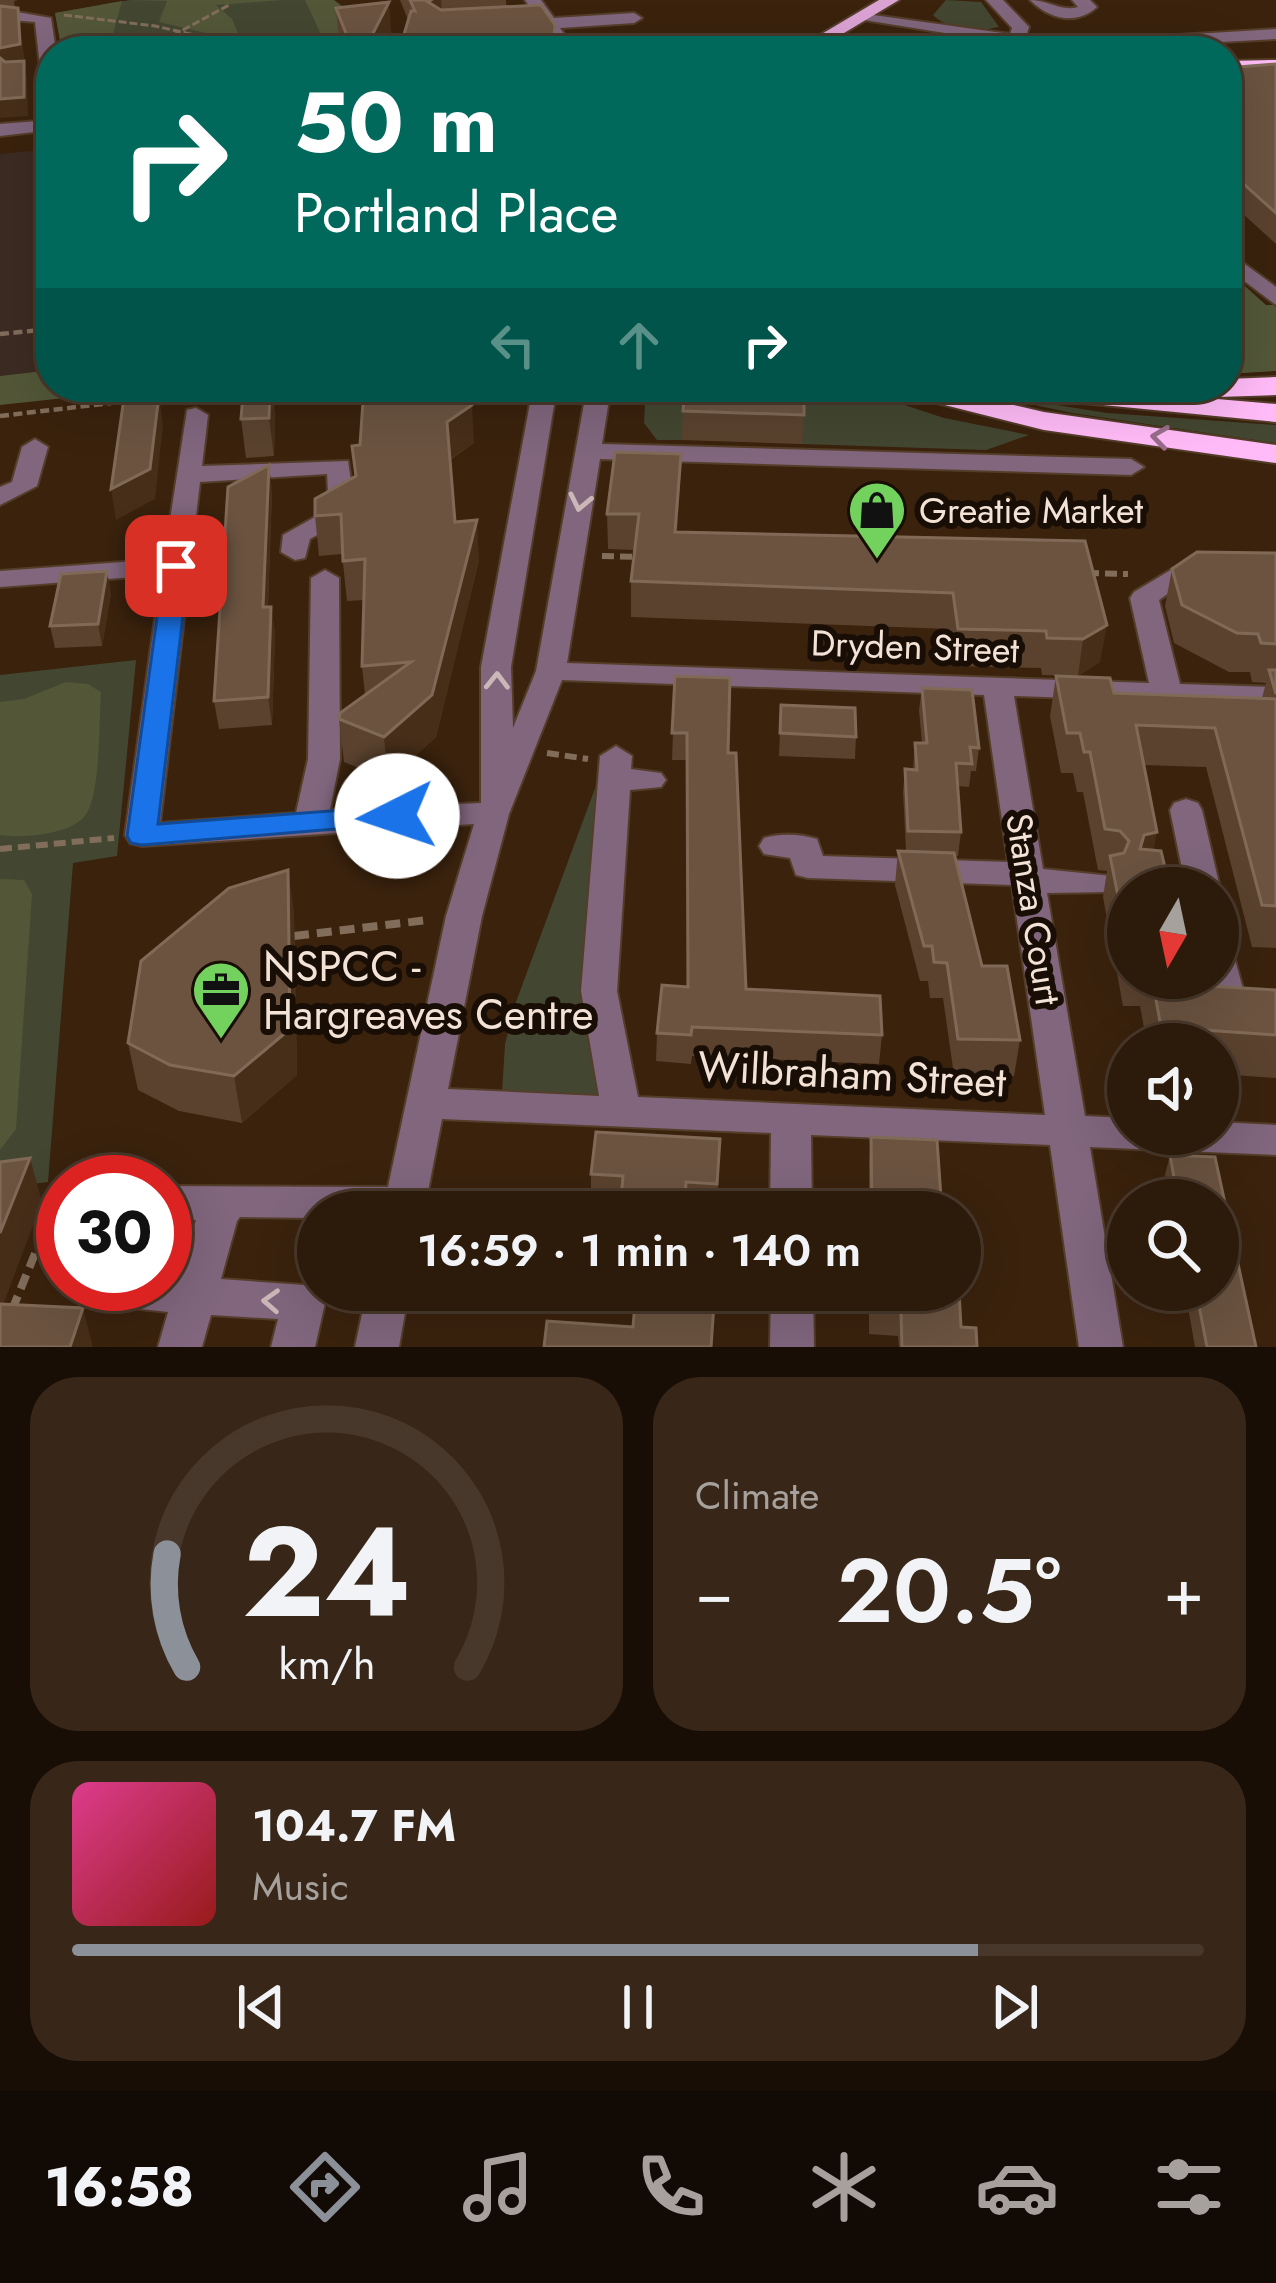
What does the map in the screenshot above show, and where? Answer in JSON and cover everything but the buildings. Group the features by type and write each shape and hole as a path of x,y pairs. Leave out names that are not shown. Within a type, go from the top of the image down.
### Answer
{"highway":[{"path":"1242,52 1275,42"},
{"path":"1242,67 1276,66"},
{"path":"1242,386 1276,386"},
{"path":"950,402 1027,419 1276,454"},
{"path":"1131,402 1276,413"}],"main road":[{"path":"832,36 899,4"},
{"path":"860,36 885,22 899,4"}],"street":[{"path":"533,0 556,36"},
{"path":"994,0 1022,28 1018,36"},
{"path":"1038,0 1051,11 1064,13 1084,12 1089,7 1080,0"},
{"path":"0,14 44,11"},
{"path":"1243,13 1275,42"},
{"path":"484,28 634,18"},
{"path":"866,19 976,36"},
{"path":"1242,43 1275,42"},
{"path":"1242,44 1275,42"},
{"path":"0,130 36,126"},
{"path":"0,146 36,142"},
{"path":"1242,270 1276,298"},
{"path":"496,806 496,667 542,402"},
{"path":"406,1191 464,916 496,806 551,671 596,402"},
{"path":"197,405 142,836 496,806"},
{"path":"0,497 24,486 35,447"},
{"path":"591,451 1131,467"},
{"path":"188,475 340,457 343,513 297,535 296,552"},
{"path":"0,579 176,566"},
{"path":"1167,694 1144,598 1174,576 1276,578"},
{"path":"311,821 324,759 326,578"},
{"name":"Dryden Street","path":"551,671 1276,696"},
{"name":"Stanza Court","path":"998,688 1101,1347"},
{"path":"621,1112 599,991 624,769"},
{"path":"1186,810 1198,867"},
{"path":"776,846 805,847 808,867 1100,884"},
{"path":"1228,999 1230,1007"},
{"name":"Wilbraham Street","path":"424,1103 1276,1140"},
{"path":"791,1119 791,1191"},
{"path":"192,1203 223,1205 246,1198 297,1201"},
{"path":"180,1347 223,1205"},
{"path":"194,1297 304,1304 293,1347"},
{"path":"377,1347 384,1311"},
{"path":"792,1311 792,1347"}],"path":[{"path":"170,36 229,5"},
{"path":"44,11 200,36"},
{"path":"0,334 36,330"},
{"path":"0,416 123,402"},
{"path":"197,405 211,402"},
{"path":"614,556 651,558"},
{"path":"1079,572 1174,576"},
{"path":"523,749 624,769"},
{"path":"0,849 142,836"},
{"path":"294,936 464,916"},
{"path":"9,1320 36,1252"}],"shaded area":[{"path":"36,150 36,372 0,376 0,154"}],"green space":[{"path":"128,0 283,0 216,5 232,19 239,36 159,22 167,1"},
{"path":"130,0 334,0 380,36 59,36 55,13"},
{"path":"305,0 334,0 380,36 322,36"},
{"path":"946,0 981,2 999,27 973,30 947,24 933,15"},
{"path":"122,1 112,36 59,36 55,13"},
{"path":"1242,283 1266,305 1276,305 1276,371 1242,373"},
{"path":"36,372 36,401 0,405 0,376"},
{"path":"645,402 793,402 682,440 657,440 644,423"},
{"path":"802,402 895,402 944,418 1029,435 986,450 802,444"},
{"path":"1021,402 1276,425 1276,443"},
{"path":"136,660 117,856 73,863 50,1155 36,1155 36,1184 0,1188 0,675"},
{"path":"66,682 88,684 101,692 90,808 77,823 56,831 0,835 0,702 24,699"},
{"path":"607,756 605,1097 502,1092 505,1044 516,1002"},
{"path":"0,879 24,880 32,894 16,1129 0,1150"}],"place":[{"name":"Greatie Market","path":"877,561"},
{"name":"NSPCC - Hargreaves Centre","path":"221,1041"}],"route":[{"path":"176,566 142,836 397,816"}]}
